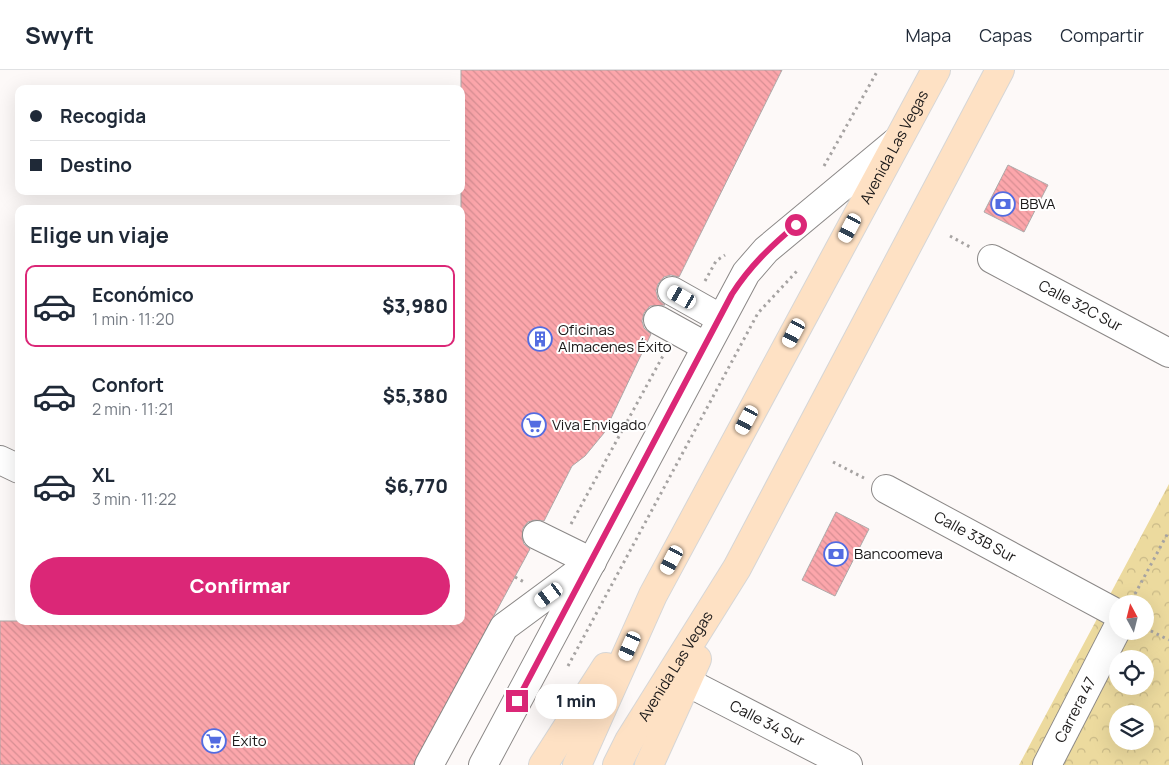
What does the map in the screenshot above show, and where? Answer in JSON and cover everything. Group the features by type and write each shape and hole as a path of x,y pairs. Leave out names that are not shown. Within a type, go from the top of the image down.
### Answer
{"main road":[{"name":"Avenida Las Vegas","path":"577,765 653,595 936,70"},
{"name":"Avenida Las Vegas","path":"617,765 629,741 737,568 1000,70"},
{"name":"Avenida Las Vegas","path":"650,765 737,568"},
{"name":"Avenida Las Vegas","path":"543,765 653,595"}],"street":[{"path":"483,765 705,346 746,273 766,250 897,141"},
{"name":"Calle 32C Sur","path":"992,259 1169,353"},
{"path":"682,297 720,318"},
{"path":"668,325 705,346"},
{"path":"0,460 15,467"},
{"name":"Calle 33B Sur","path":"886,489 1109,597"},
{"path":"548,540 592,562"},
{"path":"429,765 504,627 592,562"},
{"name":"Carrera 47","path":"1047,765 1111,640"},
{"name":"Calle 34 Sur","path":"687,682 848,765"}],"path":[{"path":"820,174 878,70"},
{"path":"682,297 716,261 732,250"},
{"path":"566,670 758,313 782,284 799,268"},
{"path":"548,540 668,325"},
{"path":"833,462 886,489"},
{"path":"1132,595 1169,531"},
{"path":"1154,632 1169,640"}],"green space":[{"path":"1169,484 1169,765 1019,765 1109,596 1109,640 1154,640 1154,595 1110,595"}],"building":[{"name":"Viva Envigado","path":"461,70 782,70 679,277 671,275 664,277 658,284 656,291 658,299 665,305 650,306 644,313 642,321 644,328 651,334 604,433 585,456 572,466 544,521 535,520 528,522 523,528 522,537 524,544 530,549 413,765 0,765 0,621 15,621 15,625 465,625 465,205 461,205 461,195 465,195 465,85 461,85"},
{"path":"1008,165 1048,185 1024,232 984,212"},
{"name":"Bancoomeva","path":"836,512 869,529 835,596 802,580"}],"place":[{"name":"BBVA","path":"1003,204"},
{"name":"Oficinas Almacenes Éxito","path":"540,339"},
{"name":"Viva Envigado","path":"534,425"},
{"name":"Bancoomeva","path":"836,554"},
{"name":"Éxito","path":"214,741"}],"route":[{"path":"517,701 732,294 746,273 766,250 796,225"}]}
